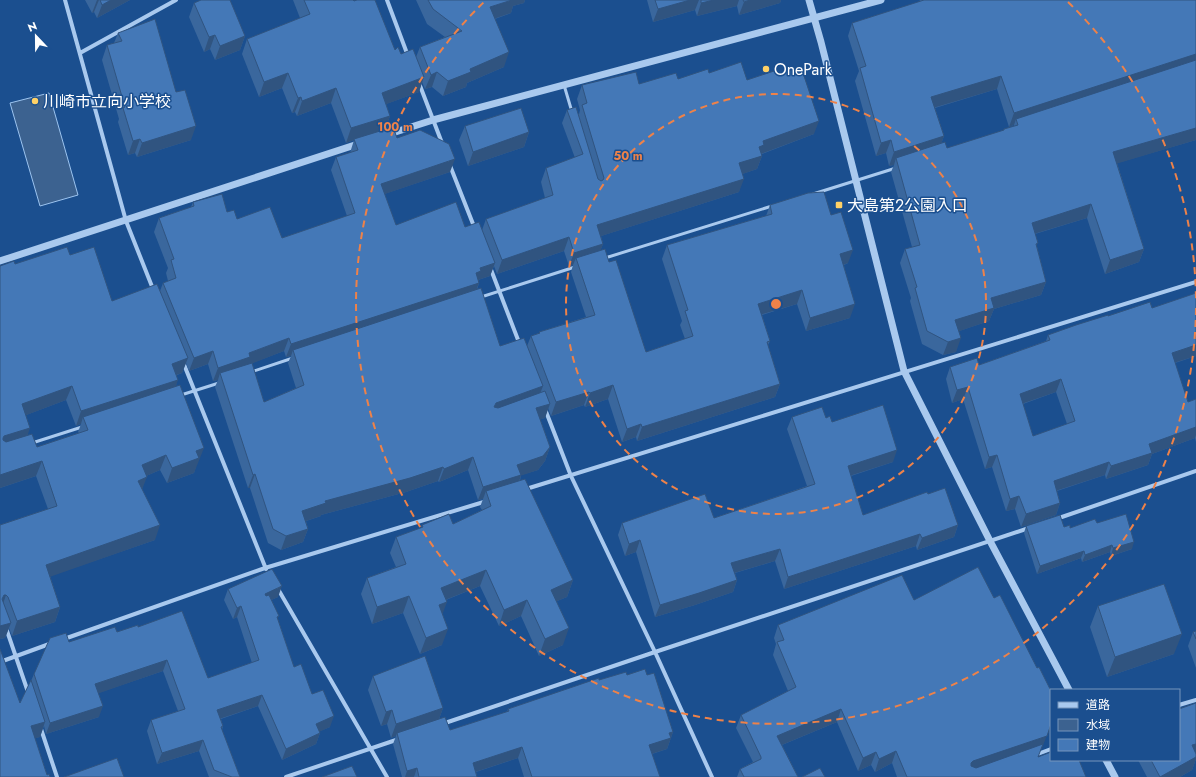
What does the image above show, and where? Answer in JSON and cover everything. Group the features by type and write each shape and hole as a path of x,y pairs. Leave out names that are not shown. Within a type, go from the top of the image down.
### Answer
{"street":[{"path":"65,0 126,220 153,290"},
{"path":"80,53 176,0"},
{"path":"387,0 412,64"},
{"path":"809,0 815,18 904,371 990,541 1068,689"},
{"path":"380,137 433,120 880,0"},
{"path":"417,78 444,149"},
{"path":"0,261 365,142"},
{"path":"447,157 476,231"},
{"path":"488,261 522,350"},
{"path":"519,491 1196,282"},
{"path":"180,355 269,575"},
{"path":"542,401 571,476 712,777"},
{"path":"1050,521 1196,471"},
{"path":"0,662 265,568 489,500"},
{"path":"437,726 654,652 1035,526"},
{"path":"273,582 387,777"},
{"path":"3,620 31,698"},
{"path":"1180,705 1196,700"},
{"path":"38,720 57,777"},
{"path":"286,777 408,736"},
{"path":"1029,757 1050,749"},
{"path":"1107,761 1115,777"}],"lane":[{"path":"564,85 572,113"},
{"path":"811,194 903,165"},
{"path":"598,260 773,206"},
{"path":"477,298 583,265"},
{"path":"246,374 298,356"},
{"path":"180,395 224,381"},
{"path":"30,444 90,425"}],"water":[{"path":"49,93 78,195 40,206 10,103"}],"building":[{"path":"100,0 111,0 102,5"},
{"path":"201,0 230,0 245,36 220,46 215,35 209,37 194,3"},
{"path":"304,0 375,0 395,50 398,47 401,54 413,49 424,77 382,93 390,116 351,128 336,88 302,101 301,97 298,98 288,73 264,82 247,39 310,14"},
{"path":"428,0 512,0 490,7 509,52 470,69 471,72 448,81 437,72 431,75 420,47 462,31 433,9"},
{"path":"655,0 690,0 658,9"},
{"path":"701,0 714,0 701,3"},
{"path":"924,0 1196,0 1196,54 1014,113 1001,76 931,97 944,136 894,152 891,140 881,143 860,68 866,66 852,23"},
{"path":"155,19 176,92 185,90 196,126 142,143 140,139 133,141 107,45 122,41 118,33"},
{"path":"1196,60 1196,128 1113,152 1144,249 1110,260 1091,204 1032,223 1038,243 1036,244 1046,282 991,298 994,308 955,320 961,338 948,342 927,331 915,288 917,287 905,249 920,245 896,158 945,142 947,148 1004,130 1018,125 1016,119"},
{"path":"741,62 747,80 777,70 779,74 801,67 819,121 763,141 764,145 759,147 762,156 739,163 744,179 597,225 603,244 574,253 569,237 502,260 486,219 553,195 546,168 583,154 567,110 576,107 598,179 601,181 604,178 582,105 587,103 582,85 636,72 639,84 676,73 678,79 708,69 709,73"},
{"path":"521,108 529,132 473,152 465,126"},
{"path":"393,127 397,138 420,130 449,144 455,159 381,184 396,225 456,202 465,227 479,222 495,263 480,268 481,271 476,273 479,283 291,344 289,338 249,353 250,357 218,368 213,351 194,358 163,283 176,278 171,260 174,259 159,218 194,206 193,202 222,194 227,212 234,210 237,219 270,207 282,238 355,213 336,157 358,150 354,139"},
{"path":"824,192 831,215 841,212 853,250 840,254 855,304 810,318 802,290 758,304 770,341 767,342 780,384 642,427 641,424 627,429 613,385 556,402 531,336 540,333 539,332 595,315 576,258 605,249 609,262 616,260 646,352 693,336 685,311 688,310 667,245 772,214 770,205 808,193"},
{"path":"67,247 70,255 94,247 112,301 157,284 188,358 172,364 178,380 81,411 72,386 22,404 30,428 4,436 3,440 6,442 32,434 37,447 88,430 83,417 180,385 204,448 196,451 199,458 172,468 166,455 142,465 147,477 138,481 160,525 46,565 60,607 17,621 8,597 4,595 2,599 11,623 0,626 0,525 57,506 42,461 0,475 0,266 14,261 15,264"},
{"path":"481,288 500,346 524,338 543,386 496,403 494,407 498,408 545,391 550,404 536,408 550,447 543,456 517,465 521,475 483,487 473,457 444,469 443,467 410,478 325,501 326,503 302,511 308,529 286,536 273,529 255,474 253,475 220,373 252,363 264,402 304,385 293,350"},
{"path":"1196,293 1196,345 1172,353 1188,402 1196,399 1196,427 1149,444 1152,453 1111,466 1109,462 1054,481 1060,503 1026,514 1019,496 1010,499 997,455 989,457 968,387 957,390 950,367 977,358 979,365 1050,340 1048,335 1150,302 1152,308","holes":["1061,379 1075,421 1033,436 1020,394"]},
{"path":"883,405 897,450 848,466 863,515 927,492 928,494 945,488 958,525 922,538 920,534 788,577 780,549 731,563 737,580 660,605 640,540 629,544 622,523 705,494 714,518 815,484 792,417 822,407 826,418 830,416 832,422"},
{"path":"525,479 573,580 551,590 569,628 545,639 527,600 504,610 486,570 441,588 447,602 439,605 448,629 426,638 409,596 377,607 367,578 406,564 396,537 423,527 422,525 449,514 453,524 491,506 486,491"},
{"path":"1126,514 1134,542 1113,548 1112,545 1085,555 1084,551 1040,566 1026,526 1060,515 1064,527 1070,525 1070,528 1095,519 1097,523"},
{"path":"978,567 994,598 1000,595 1037,668 1039,667 1050,689 1050,727 1047,736 973,761 971,766 976,768 1043,744 1038,757 1050,752 1050,761 1079,761 1086,777 907,777 896,751 879,759 876,752 863,758 841,709 777,736 798,777 744,777 740,769 761,759 761,757 741,715 796,687 777,642 784,640 778,625 902,575 914,600"},
{"path":"272,569 282,586 265,594 266,596 269,595 279,616 277,617 294,667 301,664 312,694 323,690 334,716 316,724 320,733 286,749 262,695 217,710 223,726 221,727 240,777 232,777 214,770 203,740 162,753 151,720 185,709 167,660 95,684 103,706 50,723 34,674 50,638 66,633 69,642 115,627 117,632 138,625 138,627 182,611 208,678 259,660 241,606 237,608 228,589"},
{"path":"1164,584 1182,634 1115,657 1098,606"},
{"path":"1196,631 1196,639 1193,632"},
{"path":"0,649 20,703 31,680 45,722 31,726 47,775 49,774 50,777 0,777"},
{"path":"425,656 443,708 396,724 392,710 386,712 373,676"},
{"path":"645,669 647,675 654,673 673,732 669,733 671,738 649,745 660,777 532,777 522,747 473,763 477,777 419,777 417,768 407,771 397,733 445,717 450,730 509,711 508,709 599,678 599,680 626,672 627,675"},
{"path":"1196,703 1196,744 1192,745 1196,757 1160,777 1152,761 1180,761 1180,709"},
{"path":"117,758 124,777 64,777"},
{"path":"352,766 357,777 322,777"},
{"path":"820,768 825,777 802,777"}],"place":[{"name":"OnePark","path":"766,69"},
{"name":"川崎市立向小学校","path":"35,101"},
{"name":"大島第2公園入口","path":"839,205"}]}
